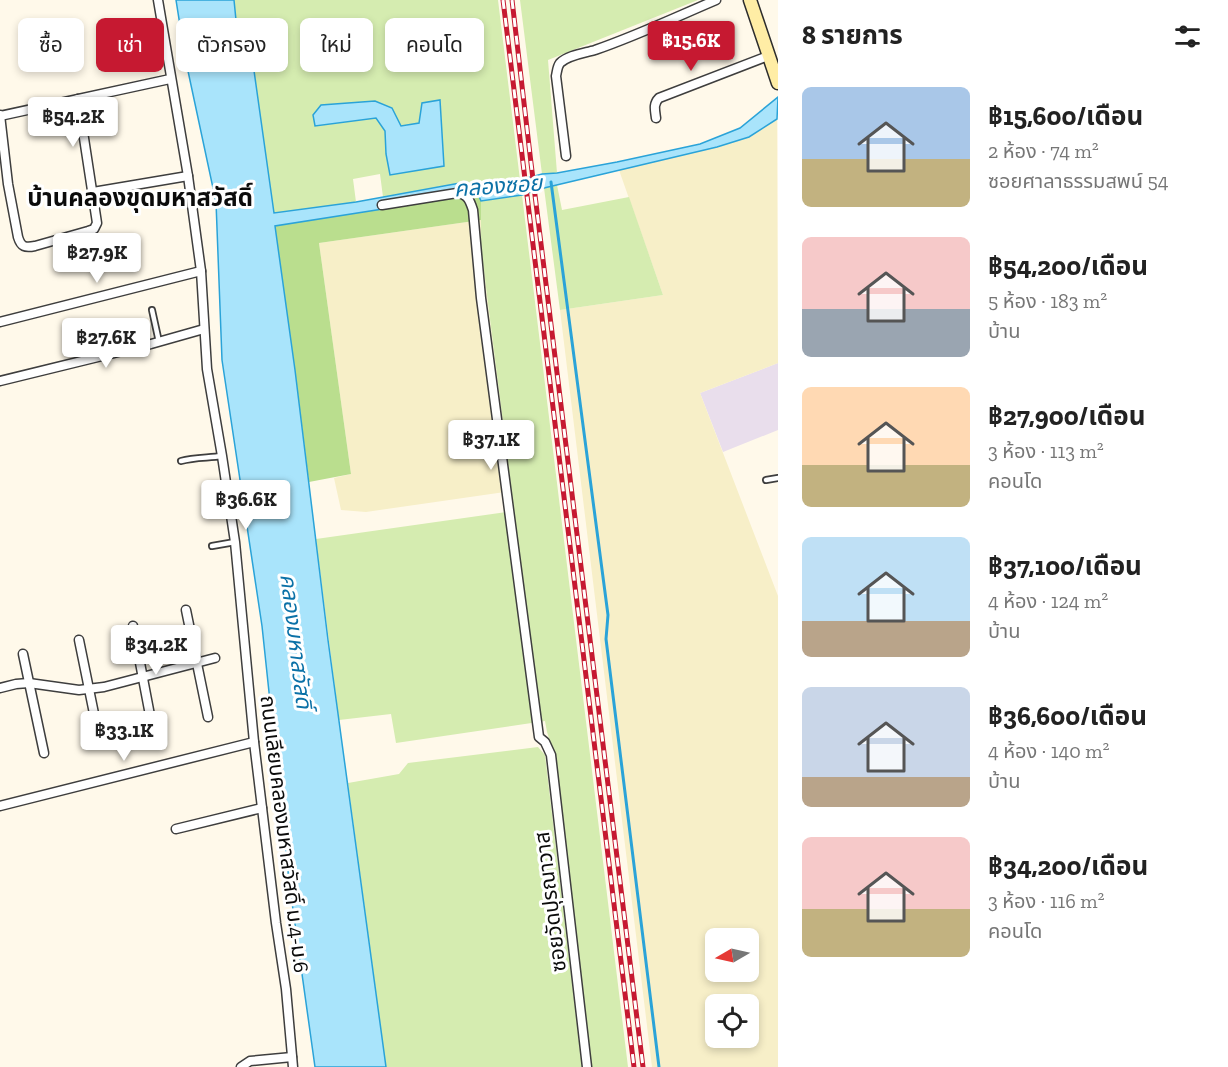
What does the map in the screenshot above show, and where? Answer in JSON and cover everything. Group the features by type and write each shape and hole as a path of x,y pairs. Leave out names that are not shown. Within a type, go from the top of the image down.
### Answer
{"street":[{"name":"ถนนเลียบคลองมหาสวัสดิ์ ม.4-ม.6","path":"158,0 188,176 201,271 207,369 234,542 254,742 286,989 293,1067"},
{"path":"566,156 556,76 561,63 716,0"},
{"path":"750,0 778,83"},
{"path":"656,118 655,106 659,98 768,56"},
{"path":"78,99 97,222 94,228 35,246 23,247 18,237 10,195 0,116 78,99 170,79"},
{"path":"93,192 188,176"},
{"name":"ซอยวัดปุรณาวาส","path":"382,205 457,193 470,200 473,210 485,327 539,737 545,742 551,755 586,1067"},
{"path":"0,322 201,271"},
{"path":"0,381 159,342 204,328"},
{"path":"186,610 208,717"},
{"path":"133,626 153,731"},
{"path":"79,640 100,743"},
{"path":"23,654 44,753"},
{"path":"0,688 30,683 79,690 104,687 215,658"},
{"path":"0,806 254,742"},
{"path":"176,829 262,808"},
{"path":"241,1067 250,1061 292,1057"}],"lane":[{"path":"152,310 159,342"},
{"path":"181,461 222,456"},
{"path":"766,480 778,478"},
{"path":"212,546 234,542"}],"shaded area":[{"path":"777,119 778,363 700,393 778,596 778,1067 652,1067 560,310 663,295 619,170 717,147 749,137"},
{"path":"481,220 481,247 511,491 366,512 341,510 334,478 351,474 319,243"},
{"path":"778,363 778,430 723,452 700,393"}],"green space":[{"path":"234,0 498,0 520,180 480,186 460,183 383,197 380,174 353,179 356,202 274,213 254,72 288,72 288,18 236,18","holes":["392,108 401,126 419,123 390,175 385,131 376,118 316,126 313,115"]},
{"path":"520,0 698,0 548,60 557,173 542,174"},
{"path":"557,185 562,210 629,197 663,295 560,310 544,188"},
{"path":"478,194 481,201 481,220 319,243 351,474 309,482 275,226"},
{"path":"522,195 628,1067 591,1067 555,756 545,721 396,743 391,714 339,720 316,539 514,511 481,247 481,201"},
{"path":"538,747 545,755 582,1067 386,1067 348,783 399,774 408,763"}],"water":[{"path":"176,0 234,0 236,18 179,18"},
{"path":"188,72 254,72 274,213 356,202 460,183 480,186 520,180 700,144 740,128 778,97 777,119 749,137 717,147 522,195 481,201 478,194 275,226 386,1067 315,1067 289,881 262,626 222,360 216,202"},
{"path":"440,100 444,166 390,175 385,131 376,118 315,126 313,115 321,105 375,101 392,108 401,126 419,123 422,103"}],"waterway":[{"name":"คลองซอย","path":"551,182 608,615 606,639 659,1067"}],"railway":[{"path":"503,0 634,1067"},
{"path":"512,0 643,1067"}],"district":[{"name":"บ้านคลองขุดมหาสวัสดิ์","path":"140,197"}],"water label":[{"name":"คลองมหาสวัสดิ์","path":"296,641"}]}
